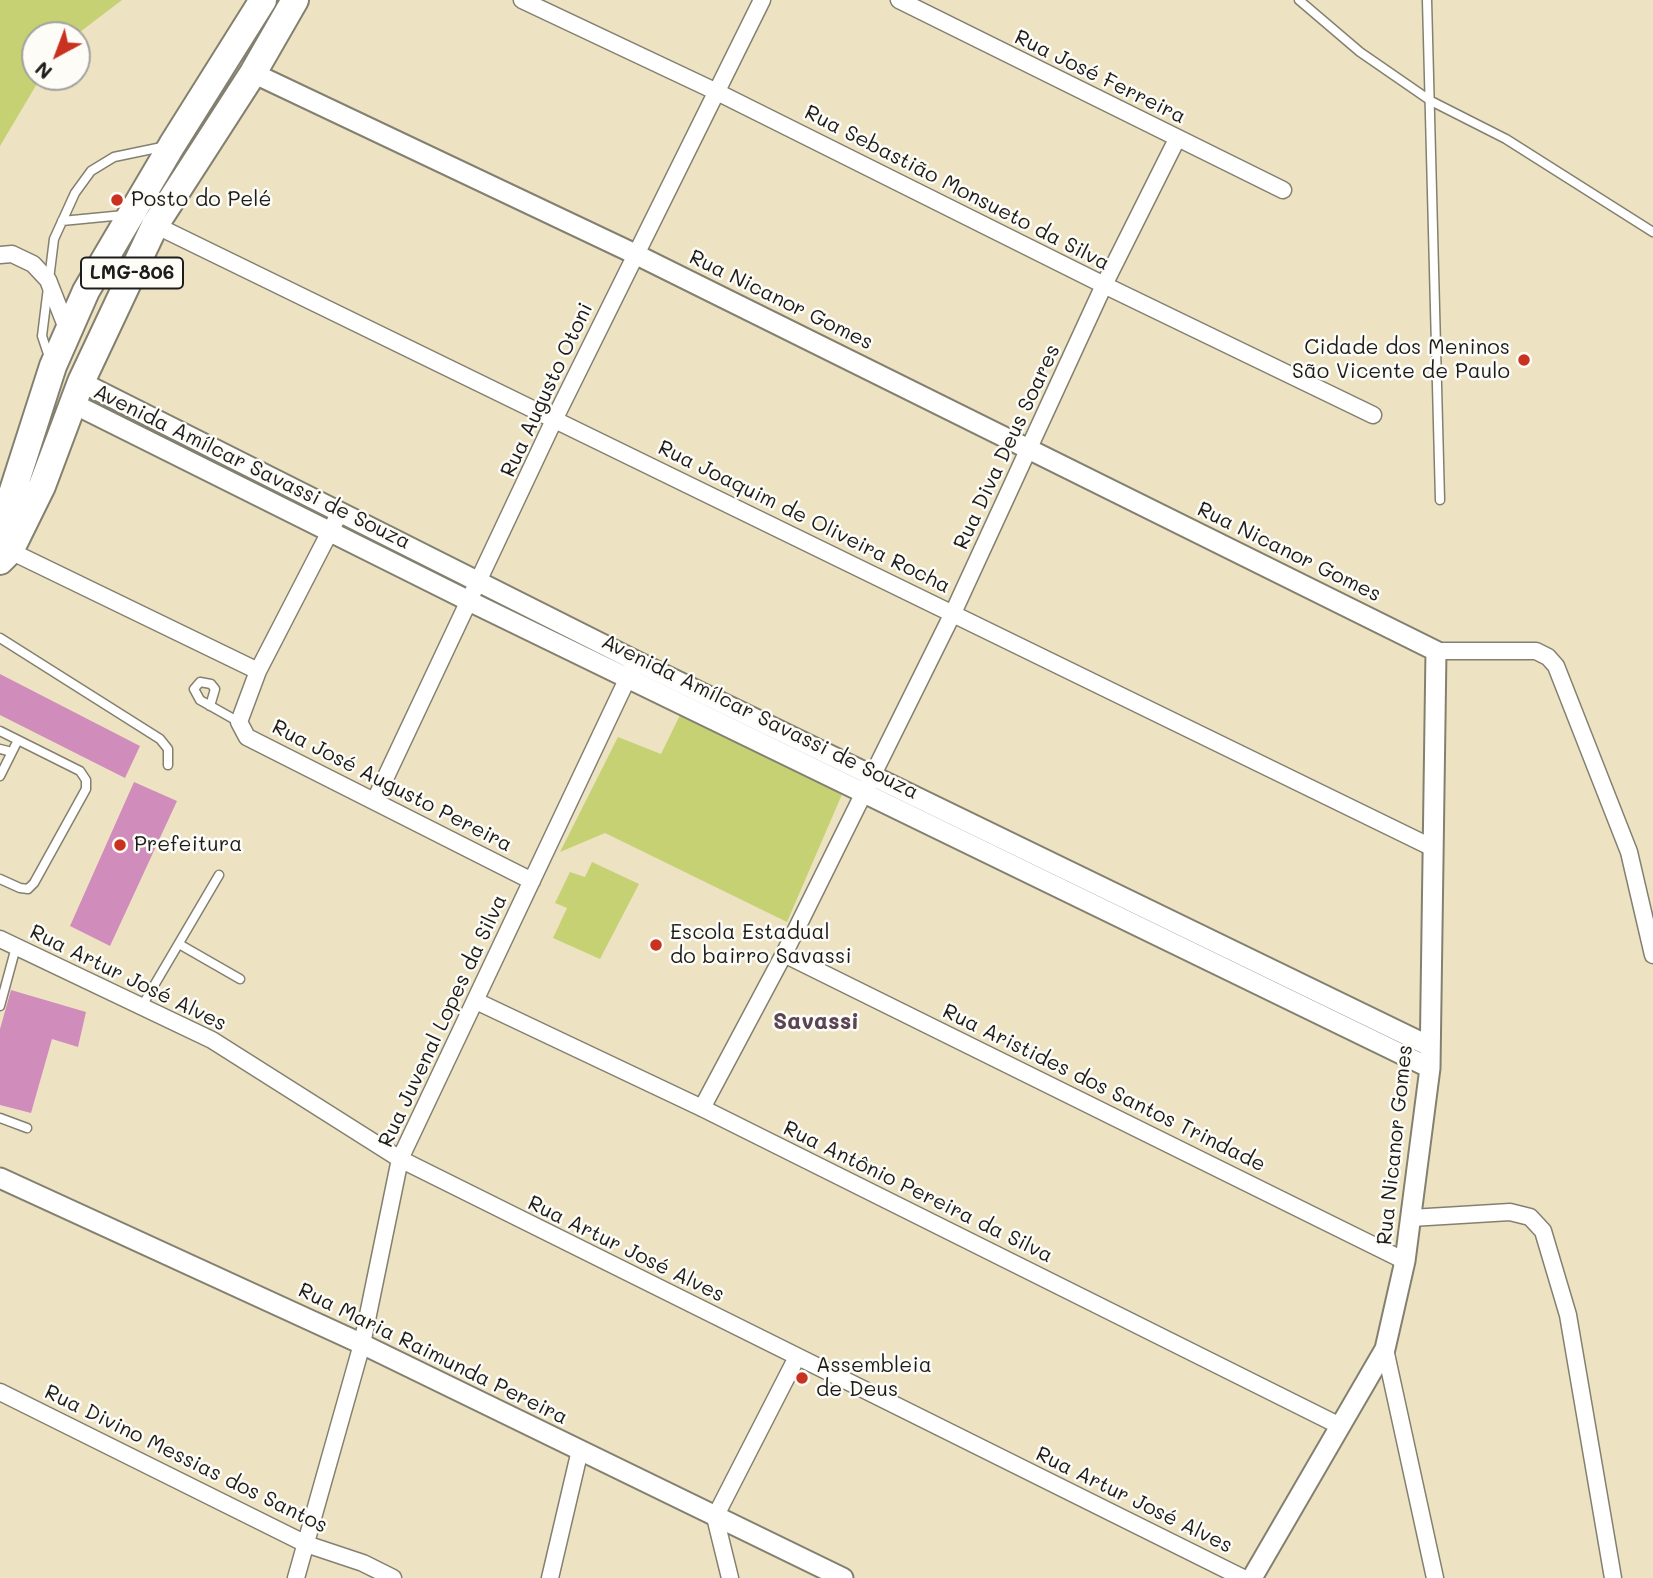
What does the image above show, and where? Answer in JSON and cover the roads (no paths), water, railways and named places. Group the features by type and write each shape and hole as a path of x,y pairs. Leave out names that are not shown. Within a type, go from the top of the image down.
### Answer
{"highway":[{"name":"LMG-806","path":"3,547 11,459 86,291 130,214 263,0"},
{"name":"LMG-806","path":"3,547 42,486 77,393 155,225 253,73 295,0"}],"street":[{"name":"Rua Sebastião Monsueto da Silva","path":"522,0 717,92 1104,285 1374,415"},
{"name":"Rua Augusto Otoni","path":"375,800 471,602 555,418 762,0"},
{"name":"Rua José Ferreira","path":"899,0 1283,190"},
{"name":"Rua Nicanor Gomes","path":"253,73 635,254 1436,651 1430,1068 1405,1261 1385,1349 1252,1578"},
{"name":"Rua Diva Deus Soares","path":"702,1108 783,954 953,612 1031,449 1104,285 1177,139"},
{"name":"Rua Joaquim de Oliveira Rocha","path":"155,225 1433,848"},
{"path":"0,255 12,254 33,264 48,281 68,331"},
{"name":"Avenida Amílcar Savassi de Souza","path":"77,393 335,522 471,602 632,669 1430,1068"},
{"path":"239,722 258,671 335,522"},
{"name":"Avenida Amílcar Savassi de Souza","path":"335,522 480,582 632,669"},
{"path":"3,547 258,671"},
{"path":"1436,651 1536,651 1556,666 1629,852 1653,955"},
{"name":"Rua Juvenal Lopes da Silva","path":"296,1578 362,1344 400,1159 632,669"},
{"name":"Rua José Augusto Pereira","path":"239,722 247,737 532,881"},
{"name":"Avenida Amílcar Savassi de Souza","path":"866,784 1429,1046"},
{"name":"Rua Artur José Alves","path":"0,939 212,1040 400,1159 1243,1578"},
{"name":"Rua Aristides dos Santos Trindade","path":"783,954 1405,1261"},
{"name":"Rua Antônio Pereira da Silva","path":"475,1001 702,1108 1340,1426"},
{"name":"Rua Maria Raimunda Pereira","path":"0,1178 362,1344 843,1578"},
{"path":"1411,1218 1510,1212 1530,1217 1543,1231 1567,1315 1613,1578"},
{"path":"1385,1349 1435,1578"},
{"path":"730,1578 715,1517 797,1357"},
{"name":"Rua Divino Messias dos Santos","path":"0,1392 306,1544 363,1563 393,1578"},
{"path":"550,1578 580,1450"}],"lane":[{"path":"1299,0 1360,52 1431,101 1506,139 1653,232"},
{"path":"1427,0 1440,500"},
{"path":"53,366 42,336 48,281 54,239 75,193 91,171 114,158 173,145"},
{"path":"62,221 130,214"},
{"path":"0,638 160,738 168,749 168,765"},
{"path":"210,706 239,722"},
{"path":"0,731 80,771 86,780 86,789 34,883 28,889 0,879"},
{"path":"0,776 18,740"},
{"path":"0,749 12,752"},
{"path":"142,1006 219,875"},
{"path":"178,944 240,979"},
{"path":"0,1006 16,947"},
{"path":"0,1118 27,1128"}],"place":[{"name":"Posto do Pelé","path":"117,200"},
{"name":"Cidade dos Meninos São Vicente de Paulo","path":"1524,360"},
{"name":"Prefeitura","path":"120,845"},
{"name":"Escola Estadual do bairro Savassi","path":"656,945"},
{"name":"Assembleia de Deus","path":"802,1378"}],"district":[{"name":"Savassi","path":"816,1022"}]}
